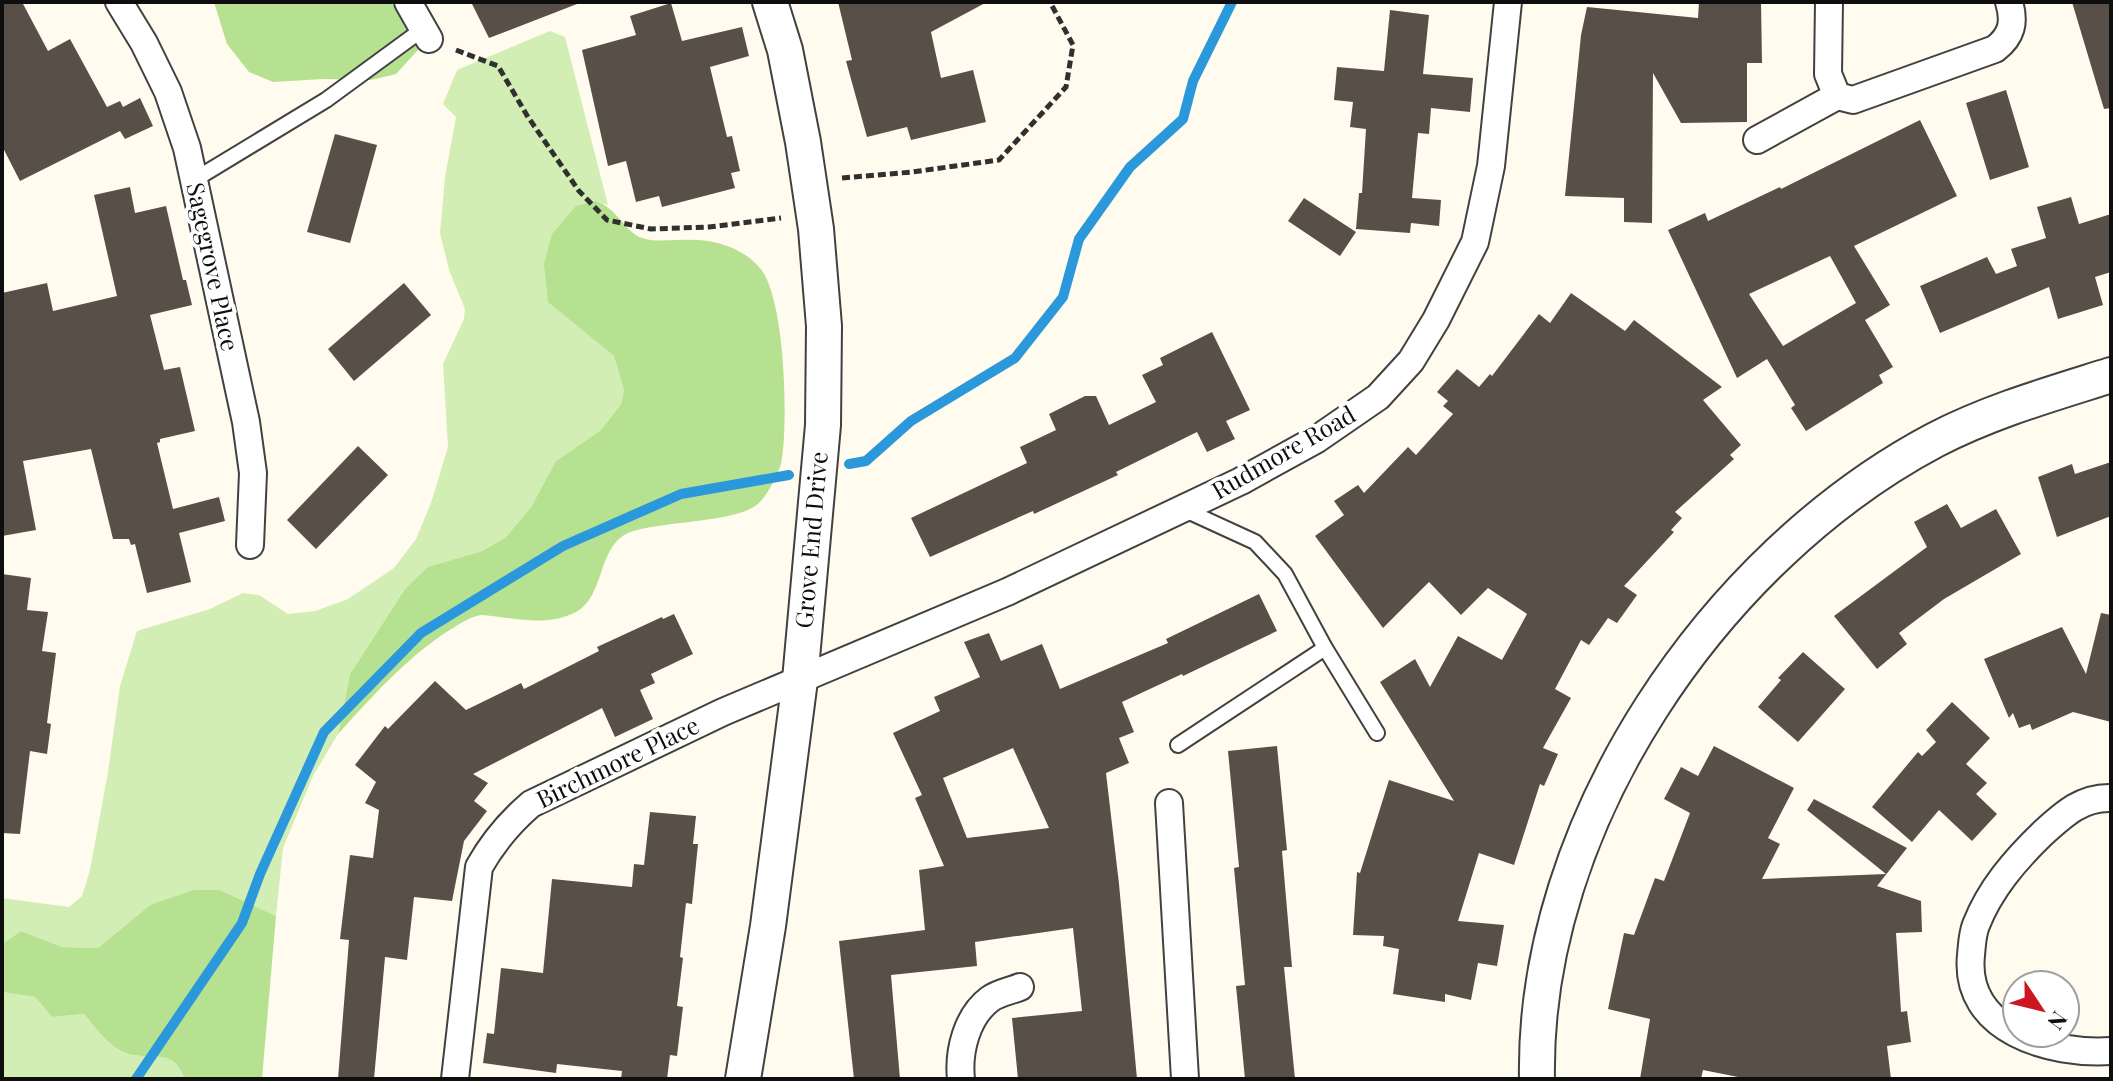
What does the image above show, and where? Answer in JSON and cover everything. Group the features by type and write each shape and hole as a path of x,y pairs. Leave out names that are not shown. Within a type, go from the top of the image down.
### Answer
{"street":[{"name":"Sagegrove Place","path":"119,2 168,92 187,148 246,422 253,473 250,545"},
{"path":"408,2 426,34"},
{"name":"Grove End Drive","path":"743,1079 768,926 800,680 823,425 824,326 811,198 785,50 770,2"},
{"name":"Rudmore Road","path":"800,680 1007,592 1241,481 1317,439 1378,397 1411,361 1436,320 1475,242 1491,166 1508,2"},
{"path":"1829,2 1828,74 1837,96"},
{"path":"1757,140 1837,96 1853,100 1995,49 2005,41 2012,26 2009,2"},
{"path":"1537,1079 1540,1010 1555,927 1582,844 1627,746 1663,686 1712,623 1768,564 1812,524 1874,477 1935,441 2009,406 2111,375"},
{"name":"Birchmore Place","path":"455,1079 479,867 493,842 509,823 531,804 603,768 800,680"},
{"path":"2111,798 2101,797 2067,811 2024,851 1999,880 1974,929 1970,969 1976,996 1998,1023 2028,1039 2055,1048 2111,1051"},
{"path":"1169,803 1185,1079"},
{"path":"961,1079 965,1037 975,1015 992,998 1020,987"}],"lane":[{"path":"194,180 326,100 426,34"},
{"path":"1183,509 1255,542 1285,574 1325,648 1377,733"},
{"path":"1178,745 1325,648"}],"path":[{"path":"426,34 498,66 528,117 579,191 607,220 651,229 709,227 912,172 999,160 1066,87 1073,45 1050,2"}],"green space":[{"path":"214,2 391,2 418,50 396,74 371,80 273,82 249,72 227,44"},
{"path":"550,31 565,37 608,205 596,201 548,301 614,356 624,390 621,404 601,430 556,461 531,507 505,538 482,551 429,567 405,589 350,674 338,734 313,776 283,848 276,916 220,890 150,905 98,948 62,947 21,931 2,944 2,898 69,907 82,896 90,870 108,772 120,686 137,631 210,609 243,593 259,595 288,614 315,611 348,599 394,568 416,539 448,447 443,364 464,319 465,309 449,270 440,233 445,177 456,117 443,104 457,70"},
{"path":"596,201 610,209 642,238 723,244 743,253 760,268 775,304 783,359 784,440 781,463 774,481 761,501 737,514 628,533 611,549 592,595 576,612 557,619 538,620 481,615 460,624 404,666 338,734 350,674 405,589 428,567 482,551 505,538 531,507 556,461 601,430 621,404 624,390 614,356 548,302 544,264 552,234 576,206"},
{"path":"194,890 220,890 276,916 262,1079 185,1079 180,1068 167,1058 135,1055 120,1050 84,1014 52,1017 35,997 2,992 2,944 21,931 62,947 98,948 150,905"},
{"path":"2,992 35,997 52,1017 84,1014 120,1050 135,1055 167,1058 180,1068 185,1079 2,1079"}],"building":[{"path":"2,2 22,2 48,51 70,39 107,107 120,101 123,107 140,98 153,126 125,139 120,131 20,181 2,146"},
{"path":"471,2 576,2 577,4 489,38"},
{"path":"838,2 987,2 931,32 941,78 973,70 986,122 911,140 907,127 867,137 846,61 852,60"},
{"path":"1699,2 1761,2 1762,63 1747,63 1747,122 1681,123 1653,73 1652,223 1624,222 1624,198 1565,196 1581,35 1587,7 1698,18"},
{"path":"2072,2 2111,2 2111,108 2104,109"},
{"path":"671,3 682,41 742,27 749,56 710,67 727,137 732,136 740,171 731,173 735,188 662,207 659,196 636,202 626,161 608,166 582,50 636,35 630,16"},
{"path":"1390,10 1429,15 1423,74 1473,78 1470,112 1431,108 1429,134 1418,133 1412,198 1441,200 1439,226 1411,223 1410,233 1356,229 1366,129 1350,127 1353,102 1334,100 1337,67 1384,71"},
{"path":"2006,90 2029,167 1990,180 1966,103"},
{"path":"1920,120 1957,196 1854,246 1890,305 1865,320 1893,367 1879,375 1883,383 1806,431 1791,408 1795,405 1767,359 1737,378 1668,230 1705,213 1708,221 1781,189","holes":["1830,256 1856,303 1783,346 1749,294"]},
{"path":"335,134 377,145 350,243 307,232"},
{"path":"130,187 135,213 166,206 192,305 150,315 164,370 180,367 195,431 160,439 157,443 173,509 219,497 225,521 179,533 191,582 147,593 135,544 131,545 129,539 113,539 91,449 23,461 36,530 2,536 2,293 47,283 53,311 117,296 94,195"},
{"path":"2071,197 2079,224 2111,214 2111,272 2095,277 2103,305 2058,319 2049,287 1940,333 1920,286 1987,257 1996,274 2017,266 2011,249 2046,238 2037,207"},
{"path":"1304,198 1356,232 1340,256 1288,221"},
{"path":"404,283 431,315 354,381 328,349"},
{"path":"1571,293 1625,331 1634,320 1722,387 1703,400 1741,445 1730,455 1734,459 1675,512 1682,518 1671,530 1674,532 1624,586 1637,595 1617,623 1608,618 1589,645 1581,640 1555,689 1571,698 1543,748 1558,754 1544,786 1540,784 1514,865 1479,853 1458,921 1504,925 1497,966 1478,963 1471,1000 1445,994 1445,1002 1393,994 1399,949 1383,946 1384,936 1353,935 1357,872 1360,873 1389,780 1454,801 1380,682 1415,659 1430,687 1458,636 1502,660 1527,614 1488,588 1461,615 1429,582 1383,628 1315,536 1344,515 1334,501 1358,485 1364,493 1408,447 1416,455 1453,414 1443,406 1448,401 1437,392 1457,369 1479,387 1490,374 1492,376 1539,314 1550,323"},
{"path":"1212,332 1250,410 1226,421 1235,439 1207,452 1197,432 1116,472 1118,475 930,557 911,518 1027,463 1020,447 1056,430 1049,414 1085,396 1096,396 1109,425 1156,402 1142,375 1163,365 1160,358"},
{"path":"358,446 388,475 316,549 287,520"},
{"path":"2111,462 2111,516 2057,537 2038,477 2072,464 2075,474"},
{"path":"1947,504 1961,528 1996,509 2021,554 1944,599 1899,633 1907,644 1877,669 1834,616 1927,547 1914,522"},
{"path":"2,574 31,578 27,610 48,612 42,651 56,653 47,723 51,724 47,754 30,751 20,834 2,833"},
{"path":"1259,594 1277,631 1122,702 1134,732 1119,738 1129,763 1106,773 1137,1079 1018,1079 1012,1018 1082,1011 1073,928 975,942 977,966 891,975 900,1079 854,1079 839,941 925,930 919,870 944,866 915,798 922,795 893,733 940,711 934,697 980,677 964,642 989,633 1001,661 1042,644 1060,689 1168,643 1166,639","holes":["1013,748 1049,828 967,838 943,778"]},
{"path":"2101,613 2111,615 2111,722 2073,712 2032,730 2030,724 2019,728 2013,713 2009,718 1984,659 2062,627 2086,674"},
{"path":"674,614 693,654 651,674 655,683 640,690 653,719 615,737 602,708 473,774 488,783 474,801 487,811 464,841 452,901 414,897 407,960 385,957 374,1079 338,1079 349,940 340,939 350,855 373,858 379,810 365,803 376,782 355,765 385,726 388,729 435,681 466,710 521,683 524,689 599,651 597,647"},
{"path":"1803,652 1845,689 1798,742 1758,707 1781,680 1778,678"},
{"path":"1952,702 1990,738 1966,764 1987,783 1976,794 1997,814 1972,841 1939,810 1912,842 1872,807 1918,752 1922,756 1936,742 1926,730"},
{"path":"1277,746 1287,850 1282,851 1292,967 1284,967 1295,1079 1245,1079 1236,986 1245,985 1234,868 1239,867 1228,751"},
{"path":"1714,746 1794,788 1768,838 1780,844 1762,879 1886,874 1807,810 1814,799 1907,848 1877,886 1921,901 1922,932 1896,933 1901,1012 1907,1011 1911,1042 1887,1046 1891,1079 1748,1079 1703,1070 1701,1079 1640,1079 1650,1019 1608,1009 1624,933 1634,935 1655,878 1664,881 1690,813 1664,799 1681,767 1698,776"},
{"path":"650,812 696,816 693,844 698,844 692,904 686,903 680,957 683,958 677,1006 683,1007 677,1056 670,1055 667,1079 621,1079 622,1071 557,1064 556,1073 483,1063 487,1033 494,1034 501,968 543,973 552,879 632,887 634,864 644,865"}],"waterway":[{"path":"849,464 866,461 911,421 1015,358 1063,297 1079,239 1130,167 1183,119 1193,81 1232,2"},
{"path":"136,1079 242,923 260,874 324,732 421,633 563,546 681,494 789,475"}]}
